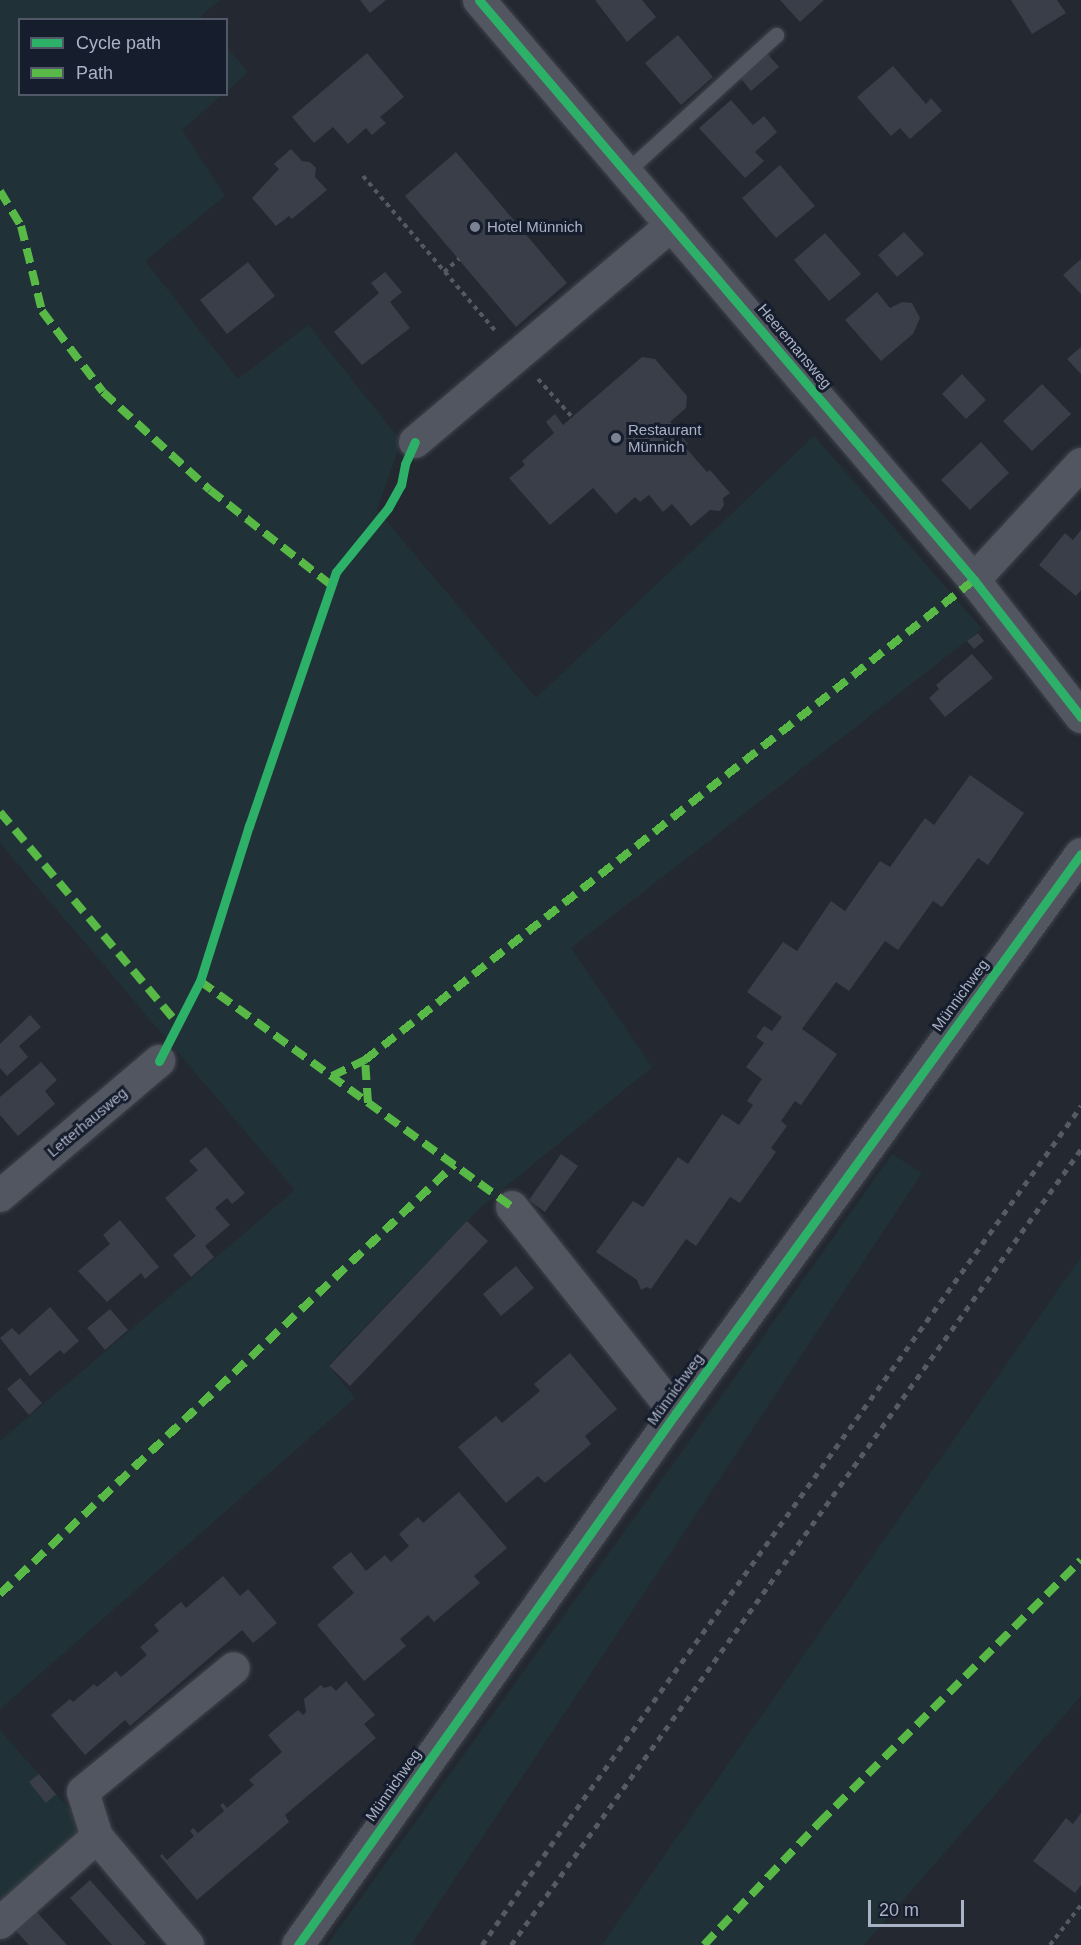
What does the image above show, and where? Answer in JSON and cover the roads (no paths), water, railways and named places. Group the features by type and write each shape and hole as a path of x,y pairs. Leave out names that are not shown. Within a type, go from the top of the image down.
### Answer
{"street":[{"name":"Heeremansweg","path":"478,0 627,171 974,580 1081,717"},
{"path":"415,442 672,225"},
{"path":"974,580 1081,464"},
{"name":"Münnichweg","path":"298,1945 676,1413 1081,854"},
{"name":"Letterhausweg","path":"5,1182 159,1060"},
{"name":"Münnichweg","path":"512,1207 676,1413"},
{"path":"188,1945 97,1837 83,1792 234,1668"},
{"path":"0,1923 97,1837"}],"lane":[{"path":"627,171 776,35"}],"railway":[{"path":"482,1945 569,1819 1081,1106"},
{"path":"511,1945 1081,1149"}],"place":[{"name":"Hotel Münnich","path":"475,227"},
{"name":"Restaurant Münnich","path":"616,438"}]}
